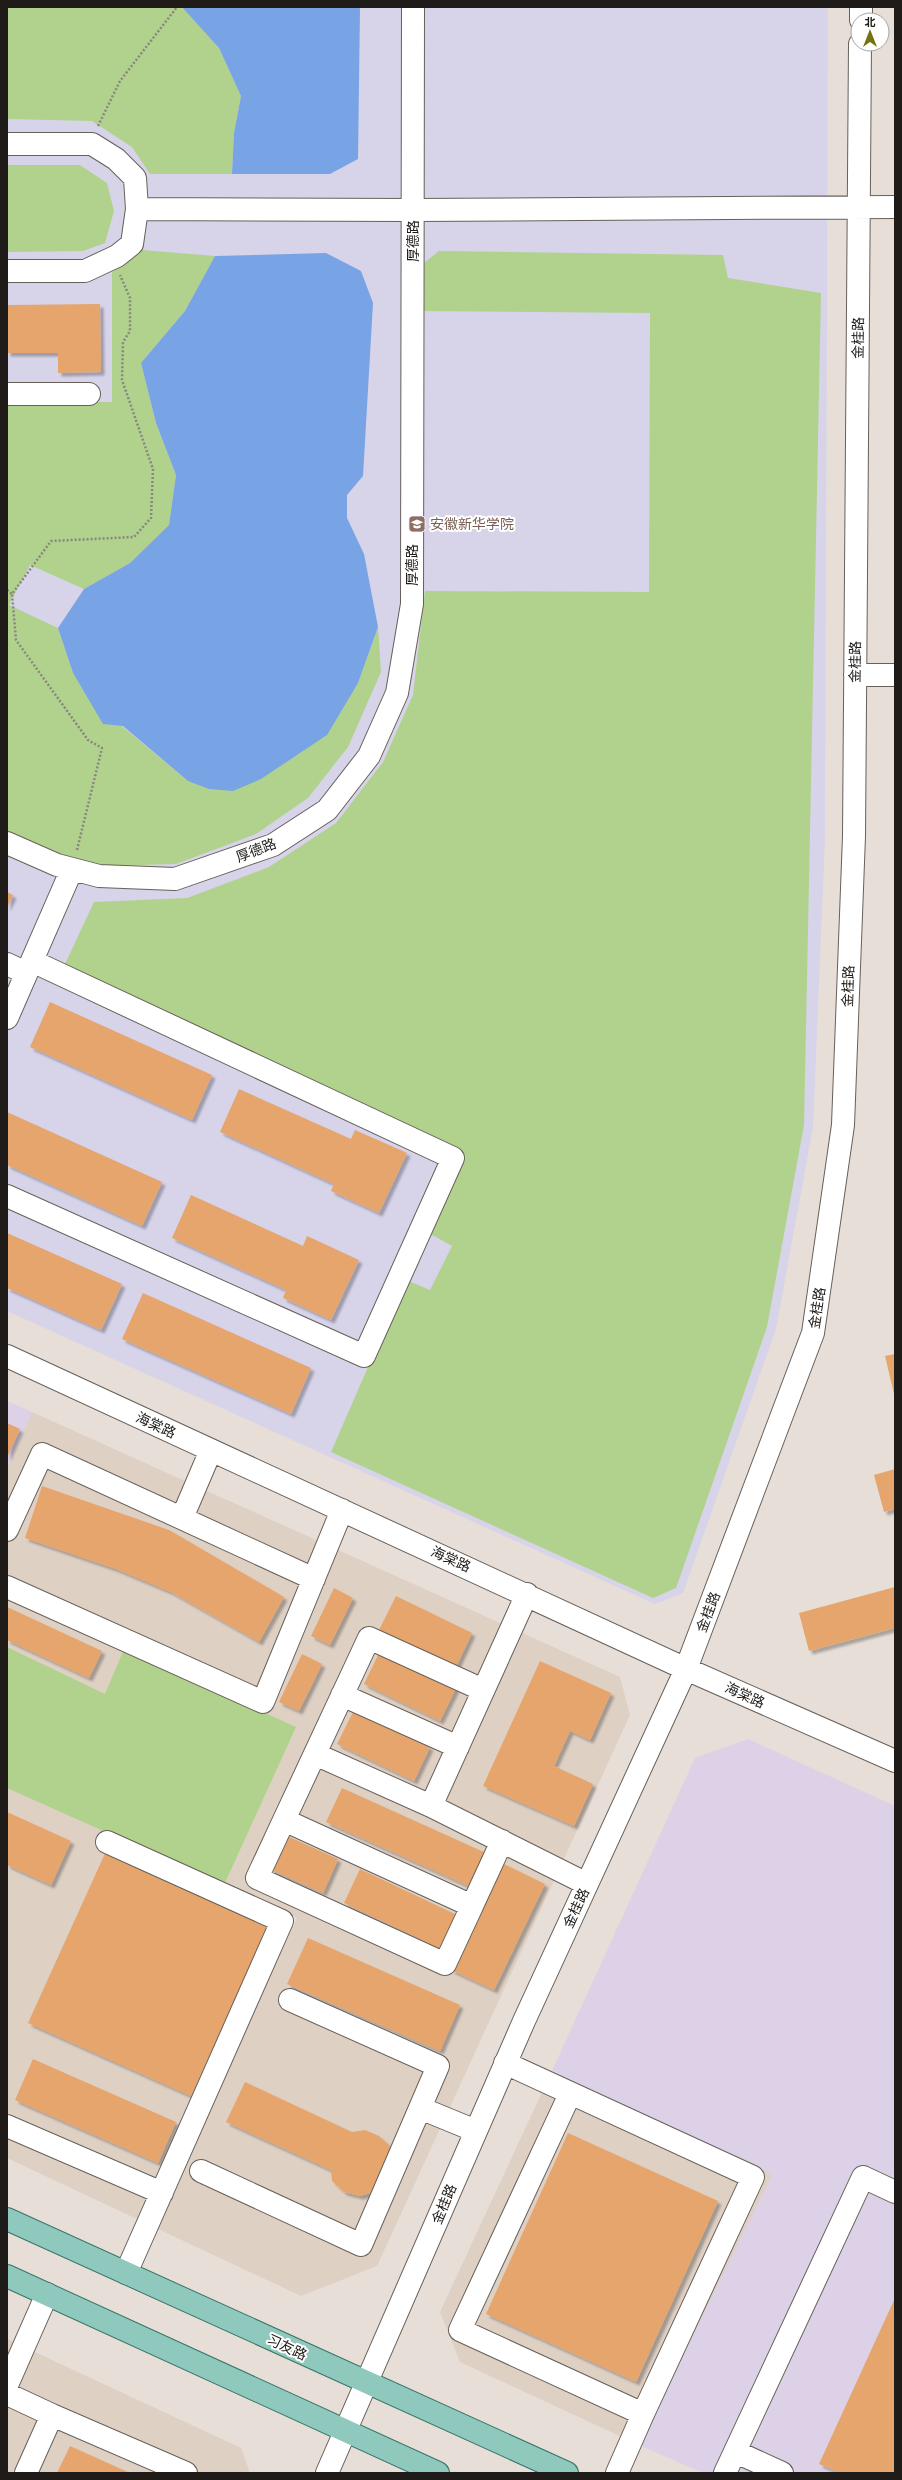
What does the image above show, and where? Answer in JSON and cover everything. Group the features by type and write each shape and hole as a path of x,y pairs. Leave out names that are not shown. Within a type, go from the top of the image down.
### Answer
{"main road":[{"name":"习友路","path":"7,2219 567,2473"},
{"path":"7,2276 438,2473"}],"street":[{"name":"厚德路","path":"7,843 57,865 99,876 175,878 273,845 327,810 370,756 398,693 412,604 413,7"},
{"name":"金桂路","path":"327,2473 505,2063 686,1669 813,1333 843,1125 854,836 860,52"},
{"path":"7,144 92,144 116,159 135,178 137,209 132,244 113,258 85,271 7,271"},
{"path":"137,209 413,210 895,206"},
{"path":"7,394 89,394"},
{"path":"855,675 895,675"},
{"path":"7,1018 22,966 72,869"},
{"path":"7,1196 364,1356 453,1158 22,966"},
{"name":"海棠路","path":"7,1356 527,1594 686,1669 895,1761"},
{"path":"182,1518 211,1450"},
{"path":"7,1530 42,1454 314,1579"},
{"path":"7,1587 263,1702 342,1510"},
{"path":"431,1806 527,1594"},
{"path":"483,1690 369,1638 257,1878 445,1964 502,1841"},
{"path":"342,1696 458,1747"},
{"path":"315,1754 431,1806 587,1884"},
{"path":"284,1820 472,1906"},
{"path":"107,1842 282,1921 126,2273"},
{"path":"201,2170 361,2246 438,2066 290,2000"},
{"path":"505,2063 753,2177 617,2473"},
{"path":"570,2094 460,2330 643,2414"},
{"path":"420,2108 476,2131"},
{"path":"7,2126 162,2193"},
{"path":"725,2473 862,2177 895,2192"},
{"path":"7,2385 47,2294"},
{"path":"7,2394 186,2473"},
{"path":"26,2473 52,2415"},
{"path":"736,2452 782,2473"}],"path":[{"path":"92,144 100,119 120,81 177,7"},
{"path":"72,869 102,748 88,740 16,640 12,594 51,541 134,537 151,518 153,469 122,380 123,342 130,331 130,298 113,258"},
{"path":"7,590 12,594"}],"shaded area":[{"name":"安徽新华学院","path":"7,7 828,7 825,838 813,1127 776,1329 683,1593 655,1604 7,1311"},
{"path":"7,1401 32,1412 7,1468"},
{"path":"32,1412 620,1677 630,1715 377,2266 301,2296 7,2158 7,1468","holes":["104,1832 297,1918 207,2113"]},
{"path":"748,1739 895,1806 895,2473 703,2473 639,2445 772,2175 551,2073 695,1758"},
{"path":"551,2073 773,2175 639,2445 460,2362 440,2312"},
{"path":"7,2339 241,2448 250,2473 7,2473"}],"green space":[{"path":"7,7 182,7 219,48 241,96 234,133 232,174 150,174 132,147 92,121 7,119"},
{"path":"7,165 80,165 107,183 114,211 105,243 83,251 7,252"},
{"path":"142,250 215,256 185,311 141,363 156,423 176,475 169,525 130,563 84,589 30,565 9,605 58,628 73,673 88,698 188,781 358,683 378,627 381,672 348,747 308,798 256,834 176,864 103,866 57,856 7,833 7,403 112,402 112,272"},
{"path":"439,251 723,255 728,278 821,293 804,1125 767,1327 676,1588 653,1598 331,1452 406,1280 430,1290 452,1246 429,1233 466,1156 65,964 94,902 187,898 269,867 336,823 383,762 413,695 425,591 649,592 650,313 420,311 420,266"},
{"path":"7,1647 105,1694 124,1649 296,1727 224,1885 7,1788"}],"water":[{"path":"182,7 360,7 358,159 330,174 232,174 234,133 241,96 219,48"},
{"path":"326,253 361,271 373,303 363,476 347,495 347,518 364,554 378,627 358,683 327,735 261,779 233,791 209,789 188,781 123,726 103,724 73,673 58,628 84,589 130,563 169,525 176,475 156,423 141,363 185,311 215,256"}],"building":[{"path":"100,304 101,372 58,373 58,353 7,353 7,305"},
{"path":"7,892 13,895 7,908"},
{"path":"50,1002 212,1075 192,1120 30,1047"},
{"path":"239,1089 351,1139 355,1130 407,1153 379,1213 331,1191 334,1184 220,1132"},
{"path":"7,1112 162,1182 142,1226 7,1165"},
{"path":"191,1195 303,1246 307,1236 359,1260 331,1320 283,1298 286,1290 172,1238"},
{"path":"7,1233 122,1284 101,1330 7,1288"},
{"path":"143,1293 311,1368 291,1414 122,1339"},
{"path":"895,1354 895,1394 894,1394 885,1356"},
{"path":"7,1423 20,1429 7,1458"},
{"path":"895,1469 895,1509 884,1512 874,1475"},
{"path":"42,1486 169,1530 284,1597 259,1642 171,1592 116,1569 25,1538"},
{"path":"895,1587 895,1628 809,1651 799,1613"},
{"path":"334,1588 353,1598 330,1645 311,1636"},
{"path":"396,1596 472,1633 456,1667 379,1630"},
{"path":"7,1607 102,1651 89,1678 7,1640"},
{"path":"381,1649 457,1686 440,1721 364,1684"},
{"path":"302,1654 322,1664 299,1711 279,1702"},
{"path":"540,1661 611,1693 590,1740 570,1731 554,1766 593,1784 574,1826 483,1786"},
{"path":"354,1710 430,1747 414,1781 337,1744"},
{"path":"342,1788 486,1853 471,1887 326,1822"},
{"path":"7,1812 71,1841 51,1885 7,1865"},
{"path":"285,1835 338,1859 323,1893 270,1869"},
{"path":"107,1849 270,1922 191,2096 28,2023"},
{"path":"502,1863 545,1884 494,1990 451,1970"},
{"path":"360,1869 459,1916 443,1950 344,1903"},
{"path":"308,1938 460,2005 440,2051 287,1984"},
{"path":"33,2059 176,2122 158,2163 15,2100"},
{"path":"245,2082 352,2132 365,2130 379,2136 390,2146 392,2157 380,2190 360,2196 344,2192 332,2181 331,2170 226,2122"},
{"path":"568,2133 718,2201 636,2382 486,2314"},
{"path":"895,2298 895,2473 840,2473 819,2464"},
{"path":"70,2446 130,2473 57,2473"}],"place":[{"name":"安徽新华学院","path":"417,524"}]}
